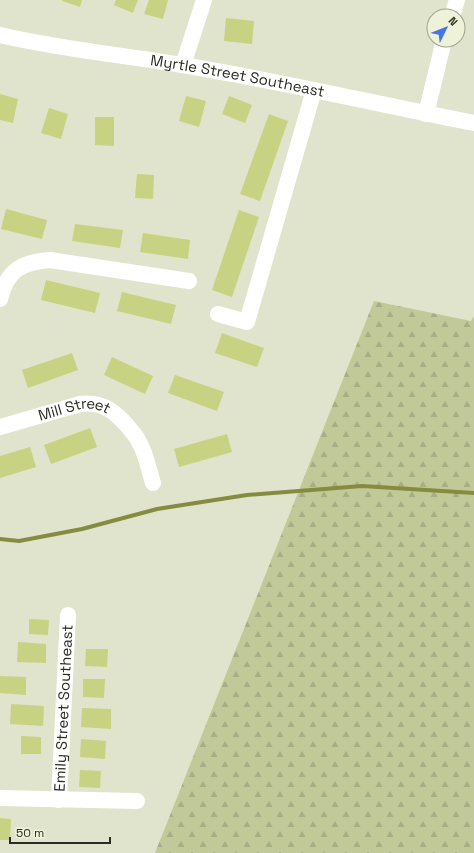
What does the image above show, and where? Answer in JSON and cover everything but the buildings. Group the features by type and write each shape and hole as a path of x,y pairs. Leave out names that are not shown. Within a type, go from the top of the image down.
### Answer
{"street":[{"path":"183,65 204,0"},
{"name":"Myrtle Street Southeast","path":"0,35 32,42 183,65 474,123"},
{"path":"426,114 442,48"},
{"path":"218,314 247,322 314,90"},
{"path":"0,299 2,289 9,277 19,267 34,261 50,260 189,281"},
{"name":"Mill Street","path":"0,427 80,404 91,402 103,405 115,413 124,422 139,442 153,483"},
{"name":"Emily Street Southeast","path":"59,800 68,615"},
{"path":"0,798 137,801"}],"green space":[{"path":"374,301 471,321 474,316 474,853 155,853"}],"waterway":[{"path":"0,539 19,541 82,529 157,509 247,495 362,486 474,493"}]}
